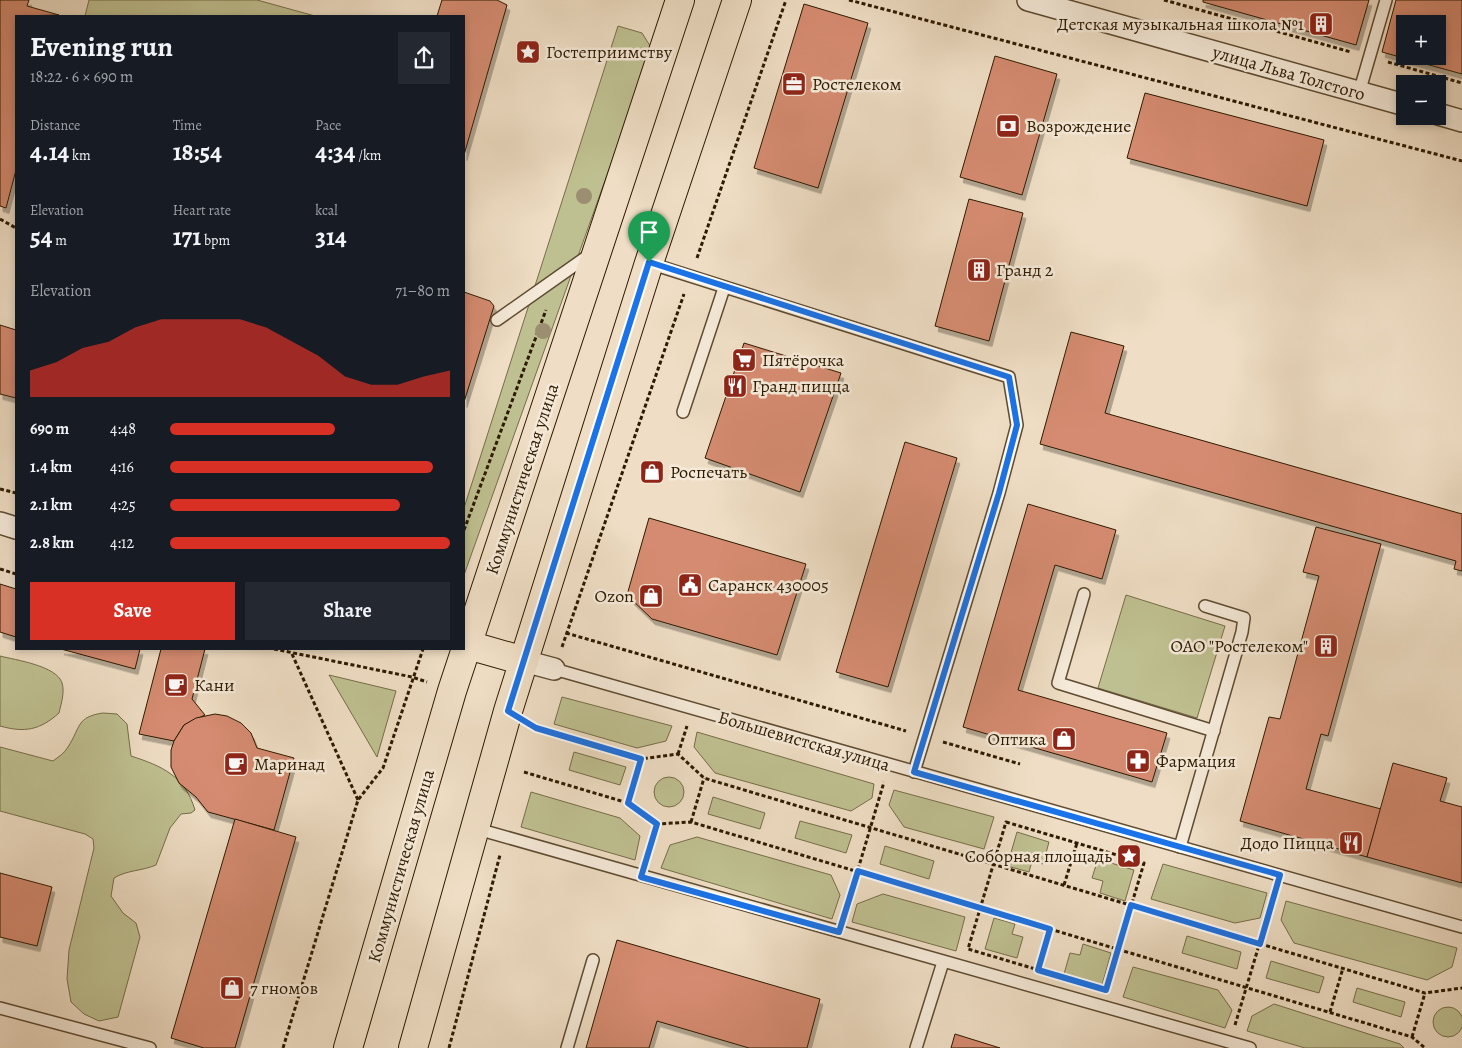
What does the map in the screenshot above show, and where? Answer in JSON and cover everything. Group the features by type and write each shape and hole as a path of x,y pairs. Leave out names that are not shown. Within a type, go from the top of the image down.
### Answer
{"main road":[{"name":"Коммунистическая улица","path":"466,644 680,0"},
{"path":"414,1048 508,711 649,262 737,0"},
{"name":"Большевистская улица","path":"466,644 524,661"},
{"name":"Коммунистическая улица","path":"348,1048 464,650"}],"street":[{"name":"улица Льва Толстого","path":"1028,0 1058,4 1396,102"},
{"path":"1446,116 1462,121"},
{"path":"0,523 15,528"},
{"name":"Большевистская улица","path":"524,661 554,669"}],"lane":[{"path":"1359,92 1386,0"},
{"path":"497,320 597,249"},
{"path":"649,262 724,288 851,325 1009,377 1017,425 999,493 914,772"},
{"path":"683,412 724,288"},
{"path":"1084,594 1058,683 1214,731"},
{"path":"1180,847 1242,632 1244,618 1205,606"},
{"name":"Большевистская улица","path":"554,669 692,710 1462,926"},
{"path":"474,828 641,877 1250,1048"},
{"path":"567,1048 593,960"},
{"path":"916,1048 944,962"},
{"path":"0,1008 150,1048"}],"path":[{"path":"554,669 786,0"},
{"path":"849,0 1462,161"},
{"path":"1164,0 1462,83"},
{"path":"0,219 15,227"},
{"path":"0,489 15,493"},
{"path":"0,569 15,574"},
{"path":"536,622 567,633 1020,764"},
{"path":"278,650 412,677 452,691"},
{"path":"282,1048 358,800 383,768 422,650"},
{"path":"292,654 358,800"},
{"path":"678,754 692,710"},
{"path":"508,711 536,728 641,759 678,754"},
{"path":"678,754 704,778 1260,944 1425,993 1462,988"},
{"path":"628,803 641,759"},
{"path":"839,932 890,765"},
{"path":"524,772 628,803 657,824 691,822 1412,1037 1425,1048"},
{"path":"691,822 704,778"},
{"path":"1006,822 1077,843 1144,863 1106,990 968,949 1006,822"},
{"path":"641,877 657,824"},
{"path":"449,1048 504,837"},
{"path":"1064,885 1077,843"},
{"path":"1230,1043 1280,875"},
{"path":"1038,970 1050,929"},
{"path":"1330,1012 1343,968"},
{"path":"1412,1037 1425,993"}],"green space":[{"path":"89,0 257,0 311,15 85,15"},
{"path":"618,26 642,33 652,49 465,572 465,505"},
{"path":"1126,595 1225,626 1197,718 1098,688"},
{"path":"0,656 44,668 59,677 63,690 59,713 45,723 32,728 17,729 0,726"},
{"path":"329,675 396,691 377,757"},
{"path":"562,697 672,726 666,741 637,748 554,724"},
{"path":"103,713 117,714 127,724 131,756 153,764 171,774 179,781 191,798 195,810 191,813 181,814 170,828 156,865 124,873 114,878 111,896 123,913 136,923 140,937 118,1017 99,1021 84,1014 71,1002 67,979 69,950 94,848 93,839 85,834 0,811 0,747 53,761 67,749 83,720"},
{"path":"697,732 874,784 872,798 851,811 715,773 694,747"},
{"path":"574,752 626,767 620,785 569,770"},
{"path":"669,777 675,778 683,786 683,798 675,806 669,807 663,806 655,798 654,792 655,786 663,778"},
{"path":"894,790 994,817 984,849 904,827 889,805"},
{"path":"531,792 620,818 640,836 635,860 521,827"},
{"path":"713,797 765,813 760,829 708,814"},
{"path":"800,821 852,835 846,853 795,838"},
{"path":"1017,832 1049,842 1043,864 1032,861 1029,872 1007,866"},
{"path":"697,837 831,875 840,895 832,919 661,868 670,845"},
{"path":"885,846 934,861 929,879 880,864"},
{"path":"1098,859 1134,870 1125,901 1100,893 1103,881 1092,878"},
{"path":"1163,864 1267,893 1260,918 1235,923 1151,899"},
{"path":"883,894 965,917 956,951 852,922 857,904"},
{"path":"1286,901 1457,948 1452,967 1427,980 1294,943 1281,920"},
{"path":"994,918 1015,924 1012,934 1023,937 1017,958 985,949"},
{"path":"1187,936 1241,952 1237,969 1182,953"},
{"path":"1083,944 1111,953 1102,985 1064,974 1070,953 1080,955"},
{"path":"1271,961 1324,977 1319,993 1266,978"},
{"path":"1133,967 1218,990 1232,1010 1225,1028 1123,997"},
{"path":"1357,988 1405,1002 1401,1017 1353,1002"},
{"path":"1274,1004 1400,1044 1404,1048 1305,1048 1247,1031 1252,1016"},
{"path":"1448,1007 1454,1008 1462,1016 1462,1028 1454,1036 1448,1037 1442,1036 1434,1028 1433,1022 1434,1016 1442,1008"}],"building":[{"path":"0,0 29,0 27,6 59,15 15,15 15,174 6,208 0,206"},
{"path":"442,0 497,0 507,5 465,152 465,15 437,15"},
{"name":"Детская музыкальная школа №1","path":"1203,0 1369,0 1356,45 1203,2"},
{"path":"1396,0 1462,0 1462,74 1429,65 1446,65 1446,15 1396,15 1396,56 1382,52"},
{"path":"804,4 868,23 818,188 754,168"},
{"name":"Возрождение","path":"995,56 1057,74 1022,195 960,177"},
{"path":"1145,93 1324,140 1307,206 1127,158"},
{"name":"Гранд 2","path":"969,199 1023,213 989,341 935,326"},
{"path":"465,292 490,301 494,306 465,399"},
{"path":"0,325 15,330 15,398 0,394"},
{"path":"1071,332 1124,346 1105,413 1462,514 1462,571 1454,569 1456,561 1040,444"},
{"path":"744,343 841,373 800,492 705,458"},
{"path":"905,442 957,458 888,687 836,672"},
{"path":"1028,504 1116,530 1102,579 1055,565 1018,690 1167,733 1152,782 963,727"},
{"path":"649,518 806,564 777,655 652,619 627,595"},
{"name":"ОАО \"Ростелеком\"","path":"1316,527 1381,544 1328,736 1321,734 1306,789 1381,809 1367,857 1240,821 1269,717 1280,719 1319,576 1303,572"},
{"path":"0,584 15,589 15,637 0,632"},
{"path":"65,650 140,650 135,669"},
{"path":"161,650 205,650 192,699 205,715 184,725 174,741 139,734"},
{"path":"215,714 227,716 241,723 251,733 257,748 294,758 274,830 208,812 196,797 179,783 171,767 171,750 174,741 184,725 196,718"},
{"path":"1393,763 1447,778 1440,801 1462,807 1462,883 1367,857"},
{"path":"235,819 296,837 235,1048 204,1048 171,1038"},
{"path":"0,873 52,887 37,946 0,937"},
{"path":"617,940 820,999 807,1048 749,1048 657,1021 649,1048 586,1048"},
{"path":"955,1034 1000,1048 951,1048"}],"place":[{"name":"Детская музыкальная школа №1","path":"1321,24"},
{"name":"Гостеприимству","path":"528,52"},
{"name":"Ростелеком","path":"794,84"},
{"name":"Возрождение","path":"1008,126"},
{"name":"Гранд 2","path":"979,270"},
{"name":"Пятёрочка","path":"744,360"},
{"name":"Гранд пицца","path":"735,386"},
{"name":"Роспечать","path":"652,472"},
{"name":"Саранск 430005","path":"690,585"},
{"name":"Ozon","path":"651,596"},
{"name":"ОАО \"Ростелеком\"","path":"1326,646"},
{"name":"Кани","path":"176,685"},
{"name":"Оптика","path":"1064,739"},
{"name":"Фармация","path":"1138,761"},
{"name":"Маринад","path":"236,764"},
{"name":"Додо Пицца","path":"1351,843"},
{"name":"Соборная площадь","path":"1129,856"},
{"name":"7 гномов","path":"232,988"}],"route":[{"path":"649,262 724,288 851,325 1009,377 1017,425 999,493 914,772 1280,875 1260,944 1131,905 1106,990 1038,970 1050,929 858,871 839,932 641,877 657,824 628,803 641,759 536,728 508,711 649,262"}]}
